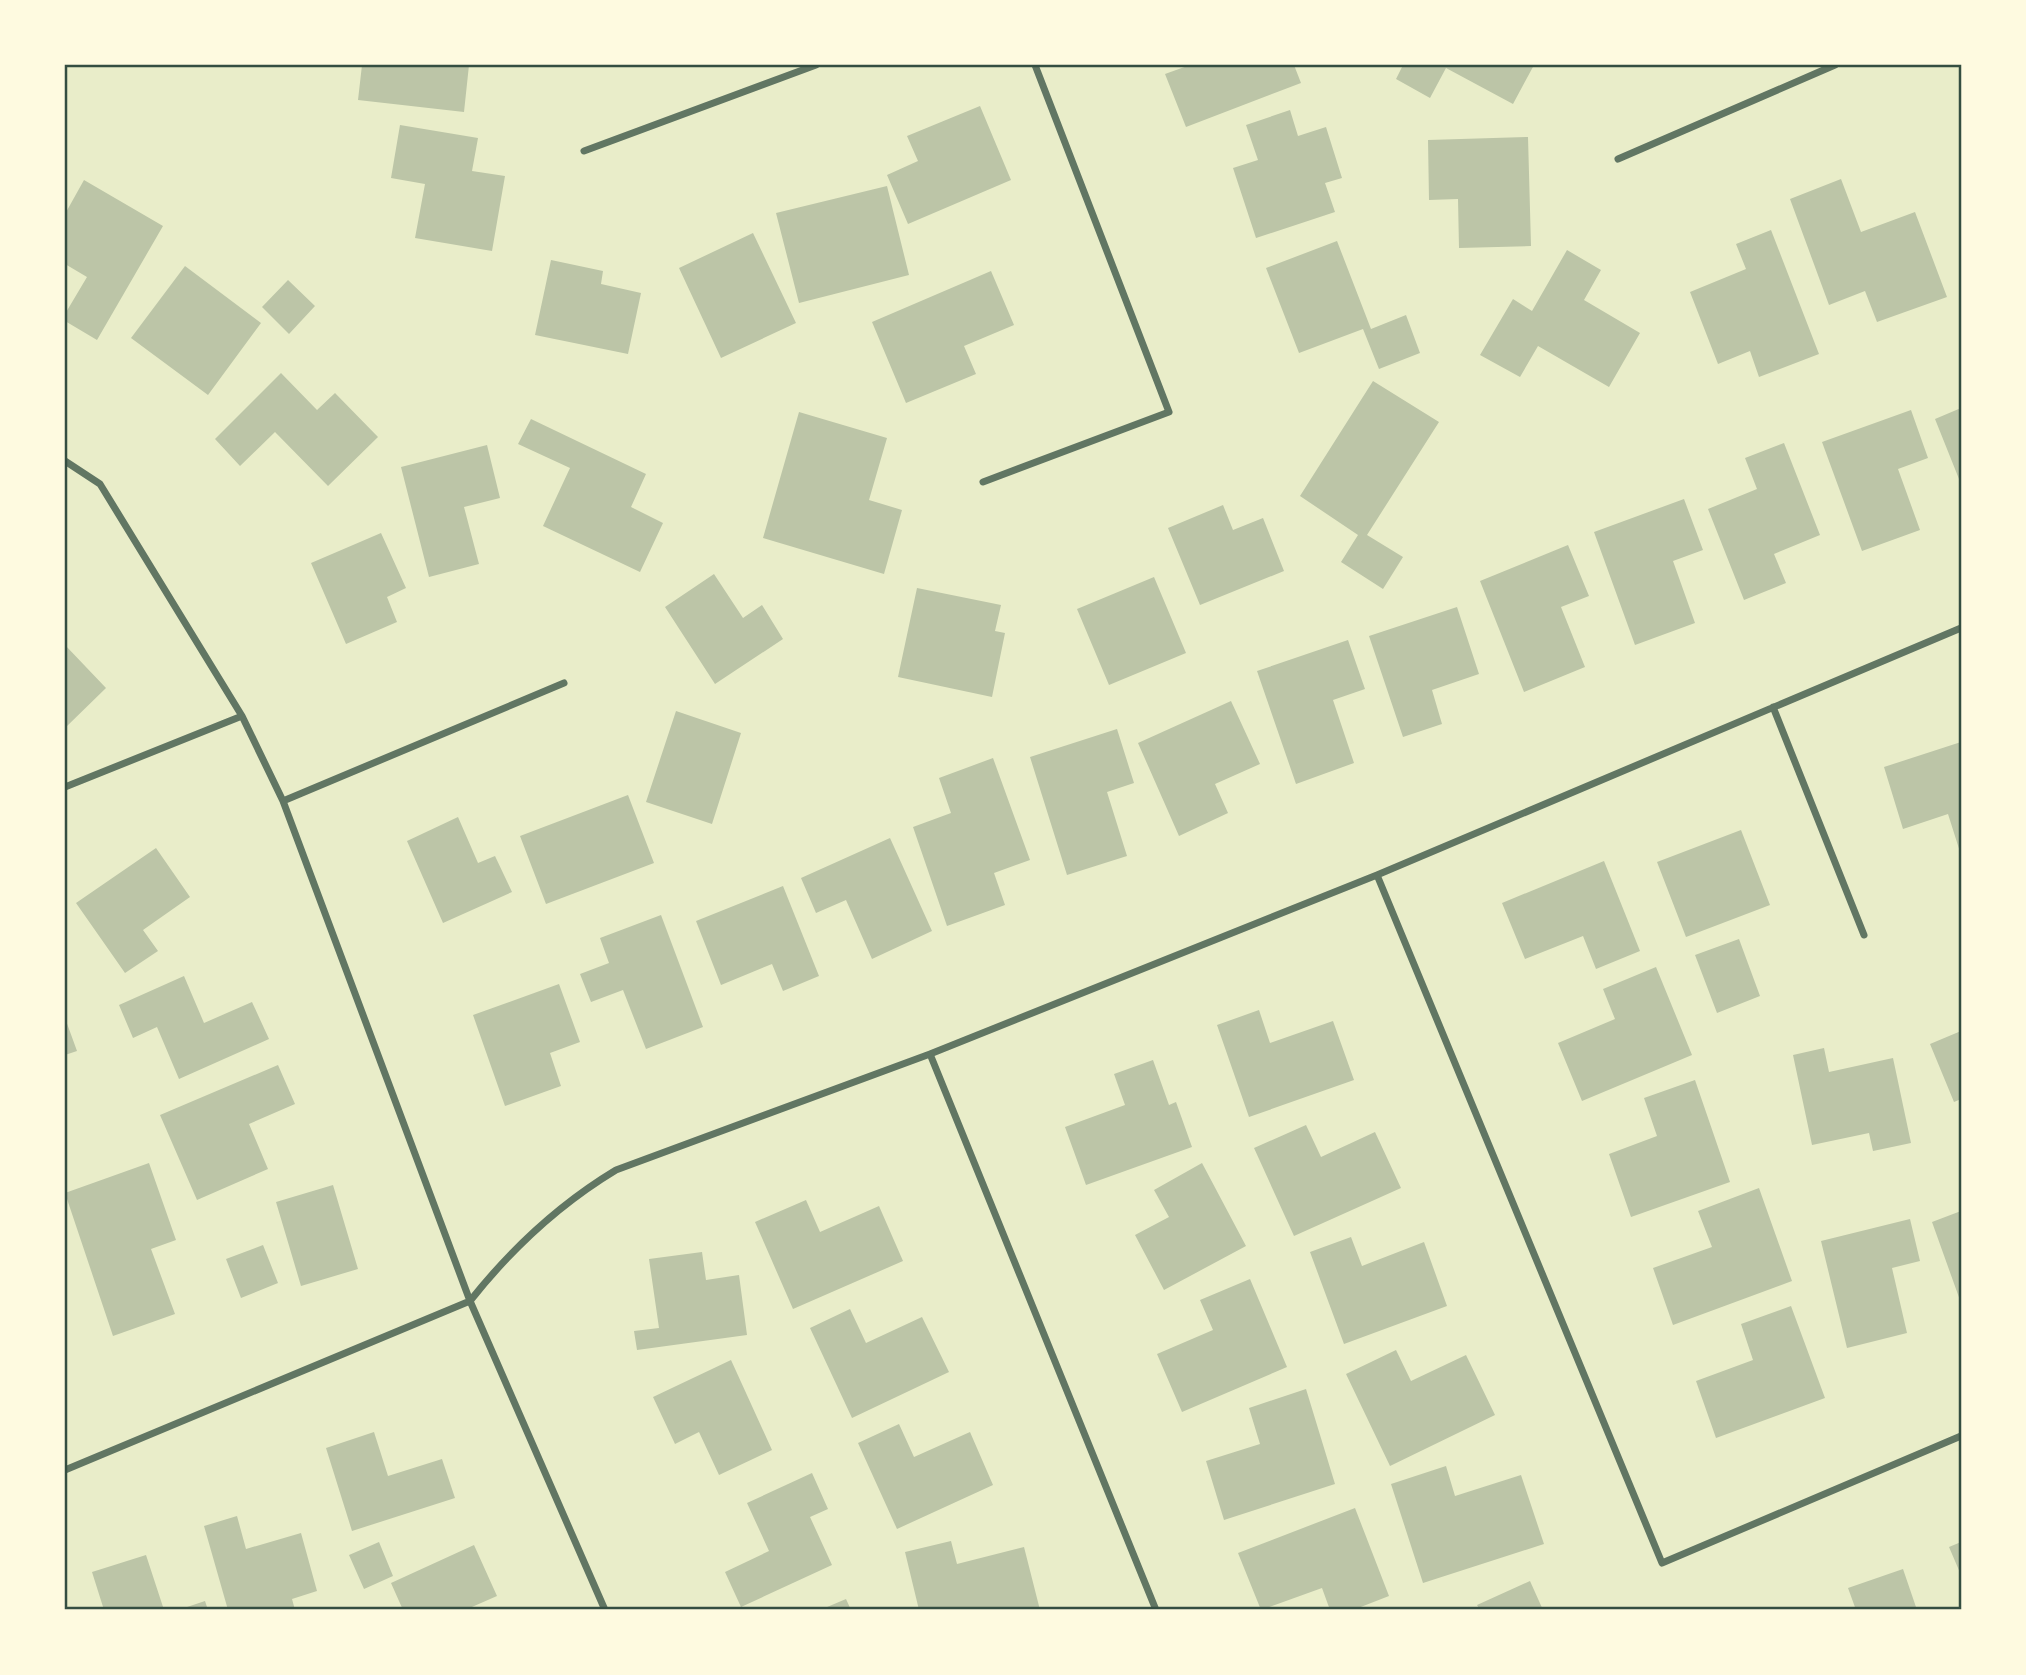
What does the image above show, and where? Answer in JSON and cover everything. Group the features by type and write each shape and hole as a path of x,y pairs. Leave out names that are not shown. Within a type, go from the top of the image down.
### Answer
{"street":[{"path":"584,151 816,65"},
{"path":"983,482 1169,412 1035,65"},
{"path":"1618,159 1835,65"},
{"path":"65,461 100,484 242,716 283,801 470,1301 605,1610"},
{"path":"65,1470 470,1301 496,1268 537,1227 576,1194 616,1170 930,1054 1377,875 1961,628"},
{"path":"283,801 564,683"},
{"path":"1773,707 1864,934"},
{"path":"65,787 242,716"},
{"path":"1377,875 1662,1563 1961,1436"},
{"path":"930,1054 1156,1610"}],"building":[{"path":"362,65 469,65 464,112 358,100"},
{"path":"1190,65 1294,65 1301,83 1186,127 1165,74"},
{"path":"1403,65 1534,65 1513,104 1446,68 1430,98 1396,79"},
{"path":"980,106 1011,180 908,224 887,175 918,161 907,136"},
{"path":"1290,110 1298,136 1326,127 1342,178 1325,183 1335,212 1256,238 1233,168 1258,160 1246,125"},
{"path":"400,125 478,138 472,171 505,176 492,251 415,238 425,184 391,178"},
{"path":"1528,137 1531,246 1459,248 1458,199 1429,200 1428,140"},
{"path":"1841,179 1861,232 1915,212 1947,297 1877,322 1865,291 1829,305 1790,199"},
{"path":"84,180 163,226 97,340 65,321 65,314 87,277 65,264 65,214"},
{"path":"887,186 909,275 799,303 776,213"},
{"path":"1771,230 1819,354 1759,377 1750,351 1718,364 1690,292 1746,269 1736,244"},
{"path":"753,233 796,323 721,358 679,268"},
{"path":"1337,241 1371,329 1406,315 1420,353 1379,369 1363,329 1299,353 1266,268"},
{"path":"1567,250 1601,270 1584,300 1640,333 1609,387 1538,346 1520,377 1480,355 1513,299 1532,311"},
{"path":"551,260 603,271 601,284 641,293 628,354 535,335"},
{"path":"185,266 261,323 208,395 131,338"},
{"path":"991,271 1014,325 964,346 976,374 906,403 872,322"},
{"path":"288,280 315,306 289,334 262,307"},
{"path":"281,373 317,410 335,393 378,437 328,486 275,432 240,466 215,439"},
{"path":"1373,381 1439,422 1367,535 1403,557 1383,589 1341,562 1358,535 1300,496"},
{"path":"1961,408 1961,484 1935,419"},
{"path":"1911,410 1928,458 1898,469 1920,530 1862,551 1822,442"},
{"path":"799,412 887,438 869,500 902,510 884,574 763,538"},
{"path":"531,419 646,474 631,507 663,523 640,572 543,526 570,468 518,444"},
{"path":"1784,443 1820,535 1774,554 1786,583 1744,600 1708,509 1757,489 1745,458"},
{"path":"487,445 500,498 464,507 479,564 429,577 401,467"},
{"path":"1684,499 1703,550 1673,561 1695,623 1635,645 1594,532"},
{"path":"1223,505 1233,530 1263,518 1284,571 1200,605 1168,528"},
{"path":"381,533 406,588 387,597 397,622 346,644 311,563"},
{"path":"1568,545 1589,596 1561,607 1585,667 1524,692 1480,581"},
{"path":"714,574 743,618 762,605 783,639 715,684 665,607"},
{"path":"1154,577 1186,653 1109,685 1077,609"},
{"path":"917,588 1001,605 995,631 1005,633 992,697 898,677"},
{"path":"1457,607 1479,674 1432,690 1442,724 1403,737 1369,636"},
{"path":"1348,640 1365,689 1333,700 1354,763 1296,784 1257,671"},
{"path":"65,645 106,688 65,728"},
{"path":"1231,701 1260,764 1215,784 1228,813 1179,836 1138,743"},
{"path":"676,711 741,733 712,824 646,802"},
{"path":"1117,729 1134,783 1107,792 1127,856 1067,875 1030,757"},
{"path":"1961,742 1961,855 1948,814 1903,829 1884,767"},
{"path":"993,758 1030,860 994,873 1005,905 947,926 913,827 951,813 939,778"},
{"path":"628,795 654,863 546,904 520,836"},
{"path":"458,817 478,863 495,856 512,892 443,923 407,841"},
{"path":"1741,830 1770,905 1686,937 1657,862"},
{"path":"890,838 932,931 872,959 846,900 816,913 801,878"},
{"path":"156,848 190,897 143,930 158,951 125,973 76,903"},
{"path":"1604,861 1640,951 1596,969 1583,936 1525,959 1502,903"},
{"path":"783,886 819,976 783,991 772,964 721,985 696,921"},
{"path":"661,915 703,1027 646,1049 623,990 591,1002 580,974 609,963 600,938"},
{"path":"1739,939 1760,996 1717,1013 1695,955"},
{"path":"1656,967 1692,1055 1582,1101 1558,1043 1615,1019 1603,989"},
{"path":"184,976 204,1023 252,1002 269,1039 179,1079 157,1027 133,1038 119,1005"},
{"path":"559,984 580,1042 550,1053 561,1086 505,1106 473,1015"},
{"path":"1259,1010 1270,1043 1333,1021 1354,1080 1249,1117 1217,1025"},
{"path":"65,1018 77,1051 65,1055"},
{"path":"1961,1031 1961,1099 1954,1102 1930,1044"},
{"path":"1824,1048 1829,1072 1893,1058 1911,1143 1873,1151 1869,1133 1812,1145 1793,1055"},
{"path":"1153,1060 1169,1105 1176,1102 1192,1147 1086,1185 1065,1127 1125,1105 1114,1074"},
{"path":"278,1065 295,1104 249,1124 268,1169 197,1200 160,1115"},
{"path":"1695,1080 1730,1182 1631,1217 1609,1154 1657,1136 1644,1098"},
{"path":"1306,1125 1321,1157 1375,1132 1401,1188 1294,1236 1254,1148"},
{"path":"149,1163 176,1240 151,1249 175,1314 113,1336 65,1193"},
{"path":"1202,1163 1246,1246 1164,1290 1135,1235 1169,1217 1154,1190"},
{"path":"333,1185 358,1269 301,1286 276,1202"},
{"path":"1759,1188 1792,1281 1673,1325 1653,1268 1712,1247 1698,1211"},
{"path":"806,1200 820,1232 879,1206 903,1261 793,1309 755,1222"},
{"path":"1961,1211 1961,1303 1932,1222"},
{"path":"1910,1219 1920,1261 1892,1268 1907,1333 1847,1348 1821,1241"},
{"path":"1351,1237 1362,1266 1424,1242 1447,1306 1344,1344 1310,1252"},
{"path":"263,1245 278,1283 241,1298 226,1259"},
{"path":"702,1252 706,1280 739,1275 747,1335 637,1350 634,1331 659,1328 649,1259"},
{"path":"1250,1279 1287,1367 1182,1412 1157,1354 1213,1330 1200,1300"},
{"path":"1791,1306 1825,1398 1716,1438 1696,1381 1753,1360 1741,1324"},
{"path":"850,1309 866,1343 922,1317 949,1372 852,1418 810,1328"},
{"path":"1396,1350 1411,1381 1466,1355 1495,1415 1390,1466 1346,1374"},
{"path":"731,1360 772,1450 719,1475 699,1432 675,1444 653,1397"},
{"path":"1306,1389 1335,1484 1224,1520 1206,1461 1260,1444 1249,1408"},
{"path":"899,1424 914,1457 970,1432 993,1485 897,1529 858,1443"},
{"path":"374,1432 388,1476 442,1459 455,1498 352,1531 326,1448"},
{"path":"1446,1466 1455,1496 1521,1475 1544,1544 1423,1583 1391,1484"},
{"path":"812,1473 828,1509 810,1517 832,1565 741,1607 725,1572 769,1551 747,1503"},
{"path":"1355,1508 1389,1596 1353,1610 1330,1610 1322,1588 1261,1610 1238,1553"},
{"path":"237,1516 246,1549 301,1533 317,1591 292,1599 295,1610 228,1610 204,1526"},
{"path":"951,1541 957,1564 1024,1547 1040,1610 919,1610 905,1552"},
{"path":"379,1542 393,1576 364,1589 349,1555"},
{"path":"1961,1542 1961,1575 1949,1547"},
{"path":"474,1545 497,1596 465,1610 403,1610 391,1583"},
{"path":"146,1555 164,1610 104,1610 92,1572"},
{"path":"1903,1569 1917,1610 1856,1610 1848,1588"},
{"path":"1530,1581 1543,1610 1480,1610 1477,1605"},
{"path":"846,1599 851,1610 820,1610"},
{"path":"205,1601 208,1610 178,1610"}]}
